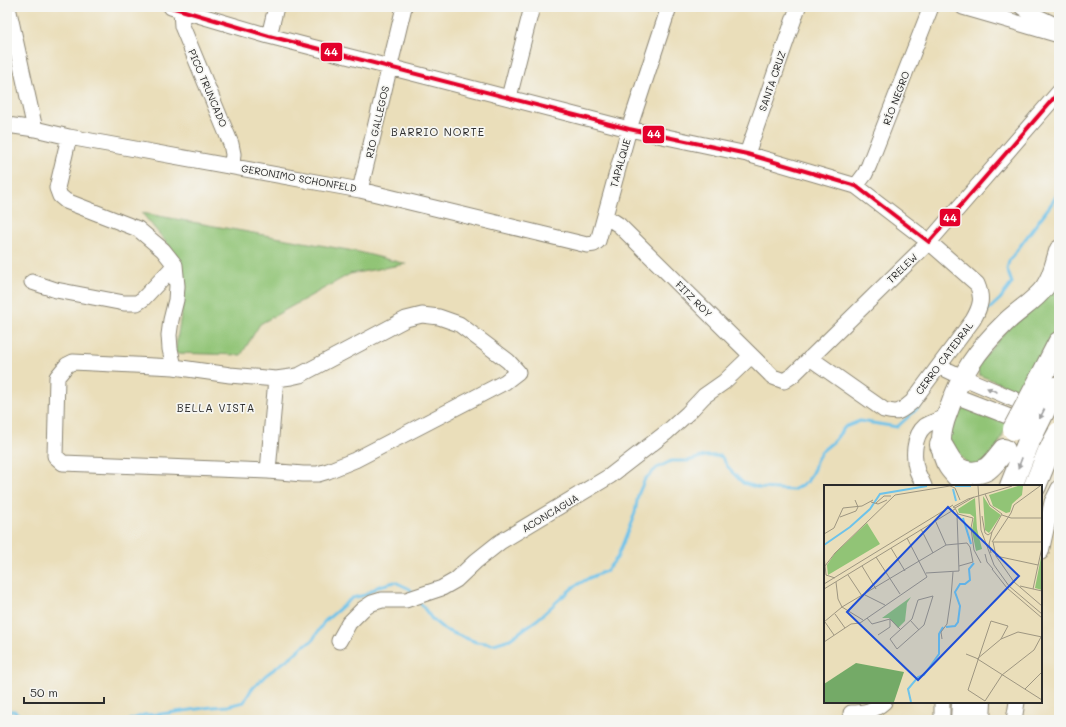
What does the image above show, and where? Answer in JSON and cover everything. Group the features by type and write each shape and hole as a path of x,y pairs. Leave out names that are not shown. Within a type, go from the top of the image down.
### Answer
{"highway":[{"path":"1028,485 1035,436 1051,383 1059,343"},
{"path":"941,445 953,465 960,470 972,473 979,472 987,469 993,464 1004,450 1035,436 1059,415"},
{"path":"1011,485 1035,436"},
{"path":"1035,436 1049,451 1035,485"},
{"path":"978,485 981,481 996,473 1000,466 1004,450"},
{"path":"954,703 954,720"},
{"path":"962,720 963,703"},
{"path":"979,720 980,703"}],"main road":[{"path":"963,485 953,475 947,466 941,445 946,417 954,395 962,377 976,356 995,333 1044,289 1053,272 1059,250"}],"street":[{"path":"8,7 35,129"},
{"path":"269,36 276,7"},
{"name":"RIO GALLEGOS","path":"360,190 404,7"},
{"path":"509,97 532,7"},
{"name":"TAPALQUE","path":"587,245 594,244 598,241 629,129 669,7"},
{"name":"SANTA CRUZ","path":"746,154 798,7"},
{"name":"RÍO NEGRO","path":"856,186 870,166 931,7"},
{"path":"963,7 1059,35"},
{"path":"1022,7 1059,28"},
{"path":"176,9 269,36 629,129 746,154 856,186 929,242"},
{"name":"PICO TRUNCADO","path":"176,9 231,144 233,154 232,166"},
{"name":"TRELEW","path":"784,381 793,375 929,242 1059,92"},
{"name":"GERONIMO SCHONFELD","path":"7,125 360,190 587,245"},
{"path":"69,137 57,188 60,196 66,201 138,229 163,250 175,265 177,286 176,300 169,336 174,367"},
{"name":"FITZ ROY","path":"605,216 619,224 773,377 784,381"},
{"name":"CERRO CATEDRAL","path":"810,358 884,410 895,413 902,410 912,402 973,320 980,308 981,292 977,284 929,242"},
{"path":"32,282 56,290 124,303 136,303 143,299 175,265"},
{"path":"422,315 439,317 459,324 508,361 518,372 498,386 355,460 318,474 268,470 63,463 55,456 57,377 67,365 73,362 174,367 230,375 276,378 300,375 406,319 422,315"},
{"path":"973,320 995,333"},
{"name":"ACONCAGUA","path":"339,641 349,623 363,609 372,603 382,600 406,600 442,588 456,580 476,561 500,542 610,476 668,432 704,396 724,382 751,356"},
{"path":"939,366 1023,403"},
{"path":"268,470 276,378"},
{"path":"954,395 1035,436"},
{"path":"924,485 917,471 915,459 916,442 919,434 925,426 946,417"},
{"path":"1042,549 1055,508 1059,488"},
{"path":"851,713 868,712 876,709 883,703"},
{"path":"942,703 942,720"},
{"path":"1014,720 1017,703"}],"green space":[{"path":"142,213 359,252 406,264 350,274 260,324 241,355 175,353 186,283 175,253"},
{"path":"1059,268 1059,323 1022,392 979,375 977,366"},
{"path":"961,404 1009,421 991,460 974,471 947,441"}],"waterway":[{"path":"987,311 1000,299 1012,283 1007,269 1009,261 1052,203 1059,191"},
{"path":"418,600 432,619 445,630 476,642 494,644 510,639 538,619 575,586 606,571 617,558 635,513 638,495 645,479 657,468 671,461 688,461 705,456 721,456 730,470 743,483 760,488 793,490 807,482 821,452 834,441 845,427 860,421 897,427 917,409 921,402"},
{"path":"130,720 144,715 228,706 244,702 251,690 266,675 303,646 312,641 324,622 352,598 365,595 379,586 395,582 410,589 413,594"},
{"path":"7,711 14,711 25,720"}],"tunnel":[{"path":"1036,408 1059,417"}],"transit line":[{"name":"44","path":"171,7 269,36 629,129 747,154 856,186 929,242 1059,92"}],"district":[{"name":"BARRIO NORTE","path":"438,131"},
{"name":"BELLA VISTA","path":"216,407"}]}
